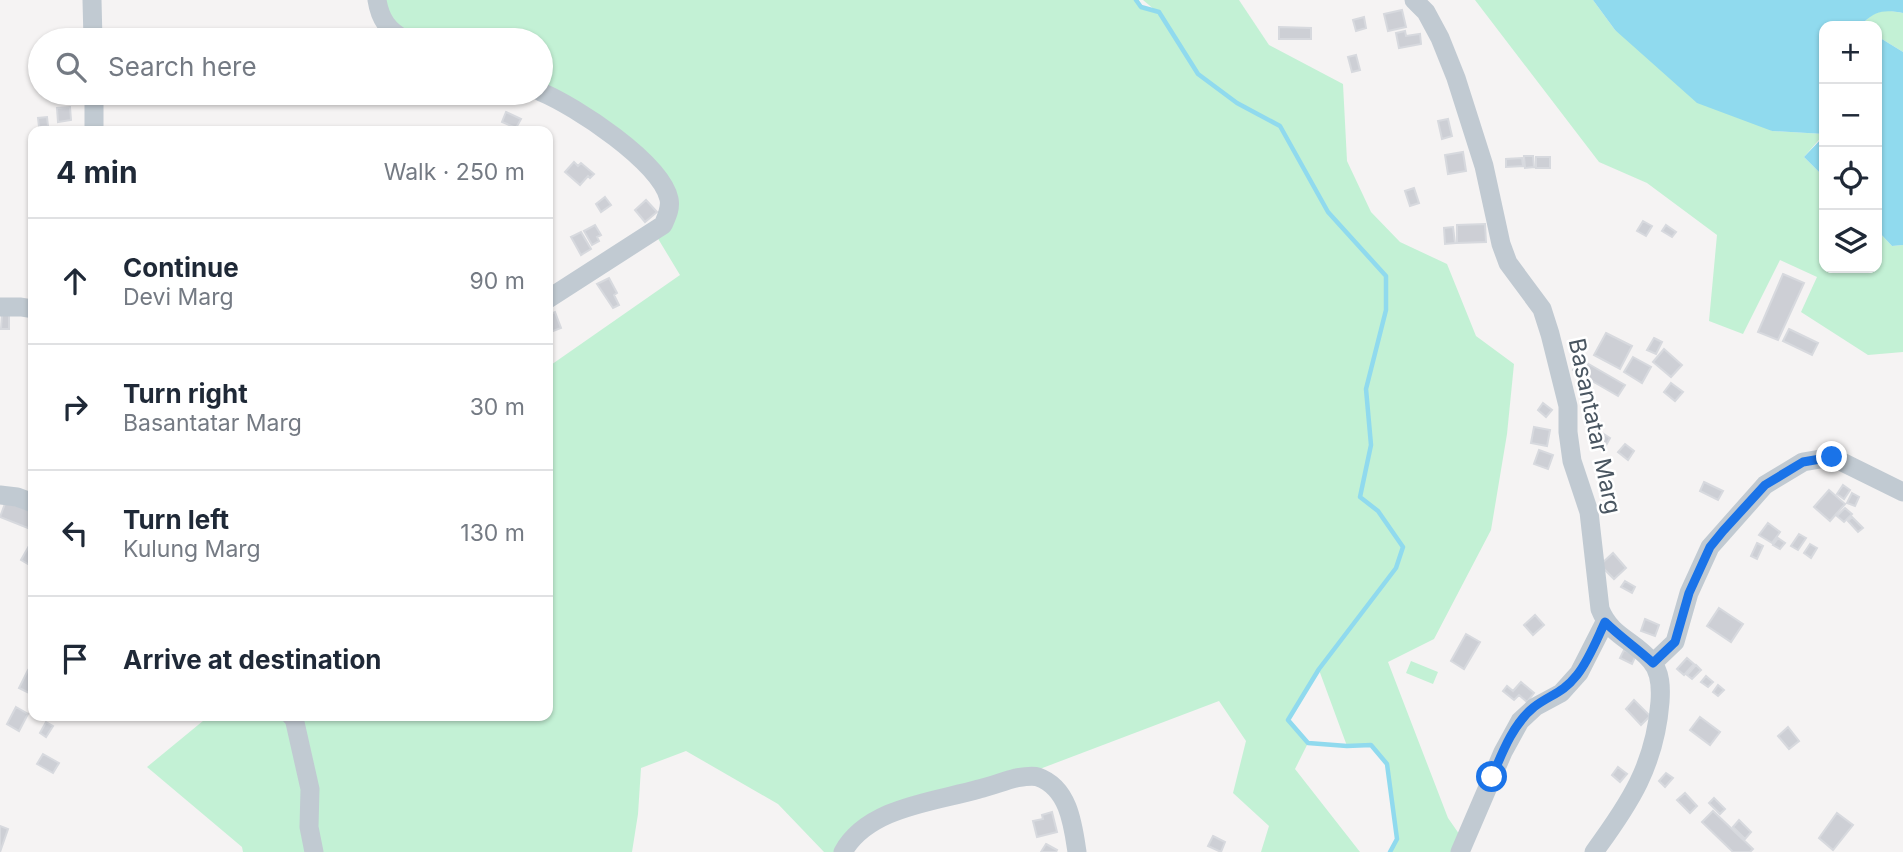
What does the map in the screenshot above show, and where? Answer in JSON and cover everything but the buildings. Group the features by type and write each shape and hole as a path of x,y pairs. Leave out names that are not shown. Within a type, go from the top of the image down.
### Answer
{"street":[{"path":"92,0 93,28"},
{"path":"377,0 380,17 390,28"},
{"name":"Basantatar Marg","path":"1413,0 1426,12 1456,78 1484,166 1501,244 1508,262 1542,309 1550,334 1568,405 1572,461 1590,512 1596,586 1605,622"},
{"path":"553,98 587,115 620,140 659,179 670,202 663,225 553,296"},
{"path":"94,105 94,126"},
{"path":"0,307 28,308"},
{"path":"1653,663 1675,642 1689,593 1710,547 1765,485 1803,462 1832,457 1903,492"},
{"path":"0,495 28,501"},
{"path":"1460,852 1503,752 1520,721 1535,707 1561,693 1579,673 1605,622 1653,663 1661,685 1659,714 1646,770 1632,796 1594,852"},
{"path":"295,721 310,789 309,827 314,852"},
{"path":"843,852 855,837 885,816 1016,778 1037,776 1056,790 1068,806 1077,852"}],"green space":[{"path":"377,0 1136,0 1141,7 1156,11 1143,0 1239,0 1269,45 1343,84 1347,161 1371,212 1400,242 1447,264 1476,336 1514,364 1507,434 1491,530 1434,639 1388,662 1448,818 1464,841 1460,852 1390,852 1397,839 1387,764 1371,745 1347,746 1319,670 1288,720 1308,743 1295,769 1360,852 1261,852 1269,826 1233,793 1246,741 1219,701 1016,778 885,816 843,852 824,852 778,804 686,751 641,768 632,852 243,852 242,847 147,767 203,721 553,721 553,364 680,275 654,232 663,225 659,179 553,101 553,28 397,28"},
{"path":"1475,0 1593,0 1615,30 1772,131 1819,134 1819,140 1804,157 1819,172 1819,273 1882,273 1882,235 1892,246 1903,245 1903,352 1868,355 1801,312 1817,277 1780,260 1743,334 1709,321 1717,235 1647,183 1599,162"},
{"path":"1885,10 1903,13 1903,52 1882,39 1882,21 1865,21 1873,14"},
{"path":"1411,661 1438,672 1433,684 1406,673"}],"water":[{"path":"1593,0 1903,0 1903,13 1887,11 1865,21 1819,21 1819,134 1772,131 1697,103 1615,30"},
{"path":"1882,39 1903,52 1903,245 1892,246 1882,235"},
{"path":"1819,141 1819,172 1804,157"}],"waterway":[{"path":"1136,0 1141,7 1159,12 1198,74 1237,103 1280,126 1328,212 1386,276 1386,310 1366,389 1371,445 1360,497 1378,511 1403,547 1396,568 1319,669 1288,720 1308,743 1371,745 1387,764 1397,839 1390,852"}],"route":[{"path":"1492,777 1520,721 1535,707 1561,693 1579,673 1605,622 1653,663 1675,642 1689,593 1710,547 1723,531 1765,485 1803,462 1832,457"}]}
